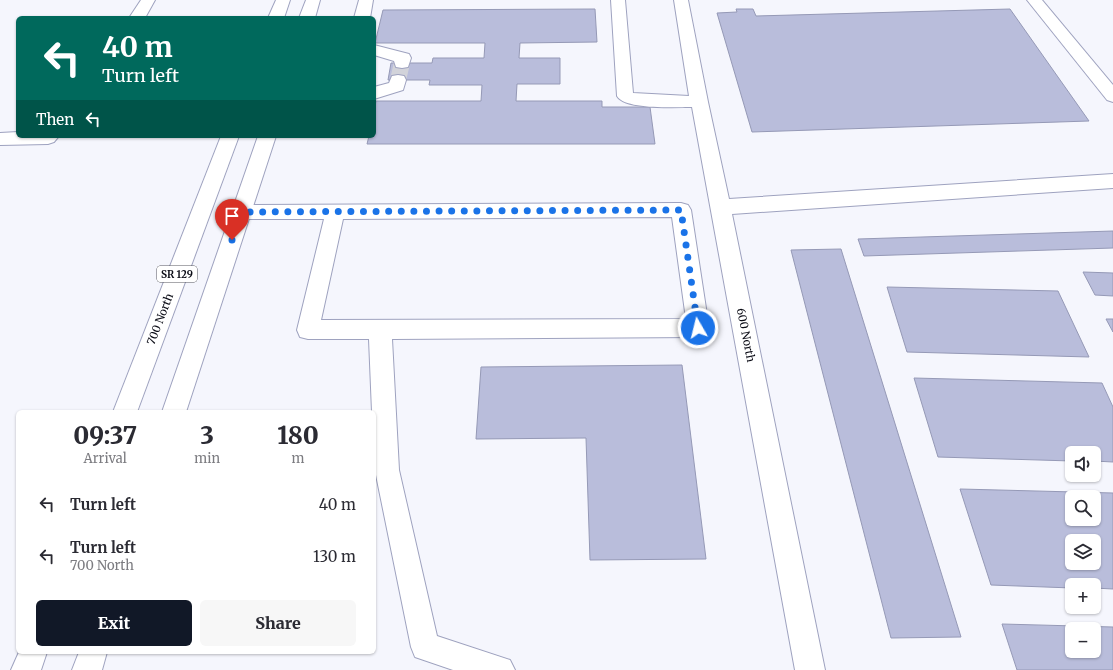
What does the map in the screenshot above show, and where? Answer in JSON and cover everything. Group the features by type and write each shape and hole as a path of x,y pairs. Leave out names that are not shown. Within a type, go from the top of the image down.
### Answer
{"street":[{"path":"138,16 148,0"},
{"path":"277,16 282,0"},
{"path":"307,16 313,0"},
{"path":"362,16 366,0"},
{"path":"618,0 625,96 630,99 699,102"},
{"name":"600 North","path":"681,0 699,102 721,207 810,670"},
{"path":"1034,0 1113,96"},
{"path":"376,51 403,58 402,63"},
{"path":"376,92 397,86 398,80"},
{"path":"0,139 48,138"},
{"name":"700 North","path":"126,410 229,138"},
{"path":"175,410 266,138"},
{"path":"721,207 1113,180"},
{"path":"242,212 335,213 681,210 698,328 308,330 335,213"},
{"path":"380,329 387,470 425,647 500,670"},
{"path":"26,670 32,654"},
{"path":"87,670 93,654"}],"building":[{"path":"595,9 597,42 520,43 519,58 560,58 560,84 517,84 516,101 602,101 602,107 650,107 655,144 367,144 368,138 376,138 376,101 481,101 482,85 429,85 430,80 388,80 391,63 432,63 433,58 484,58 485,43 376,43 383,10"},
{"path":"736,9 753,9 756,16 1010,9 1089,121 752,132 717,13 737,12"},
{"path":"1113,231 1113,248 864,256 858,239"},
{"path":"841,249 961,637 891,638 791,250"},
{"path":"1083,272 1113,273 1113,296 1095,295"},
{"path":"887,287 1058,291 1089,357 907,352"},
{"path":"1106,319 1113,319 1113,332"},
{"path":"682,365 706,559 590,560 586,438 476,439 481,367"},
{"path":"914,378 1102,383 1113,407 1113,462 1101,461 1101,446 1065,446 1065,461 938,457"},
{"path":"960,489 1065,492 1065,526 1101,526 1101,493 1113,493 1113,589 1101,588 1101,578 1065,578 1065,588 991,585"},
{"path":"1002,624 1065,626 1065,658 1101,658 1101,627 1113,627 1113,670 1017,670"}],"tunnel":[{"path":"398,80 402,63"}],"route":[{"path":"232,240 242,212 335,213 681,210 698,328"}]}
